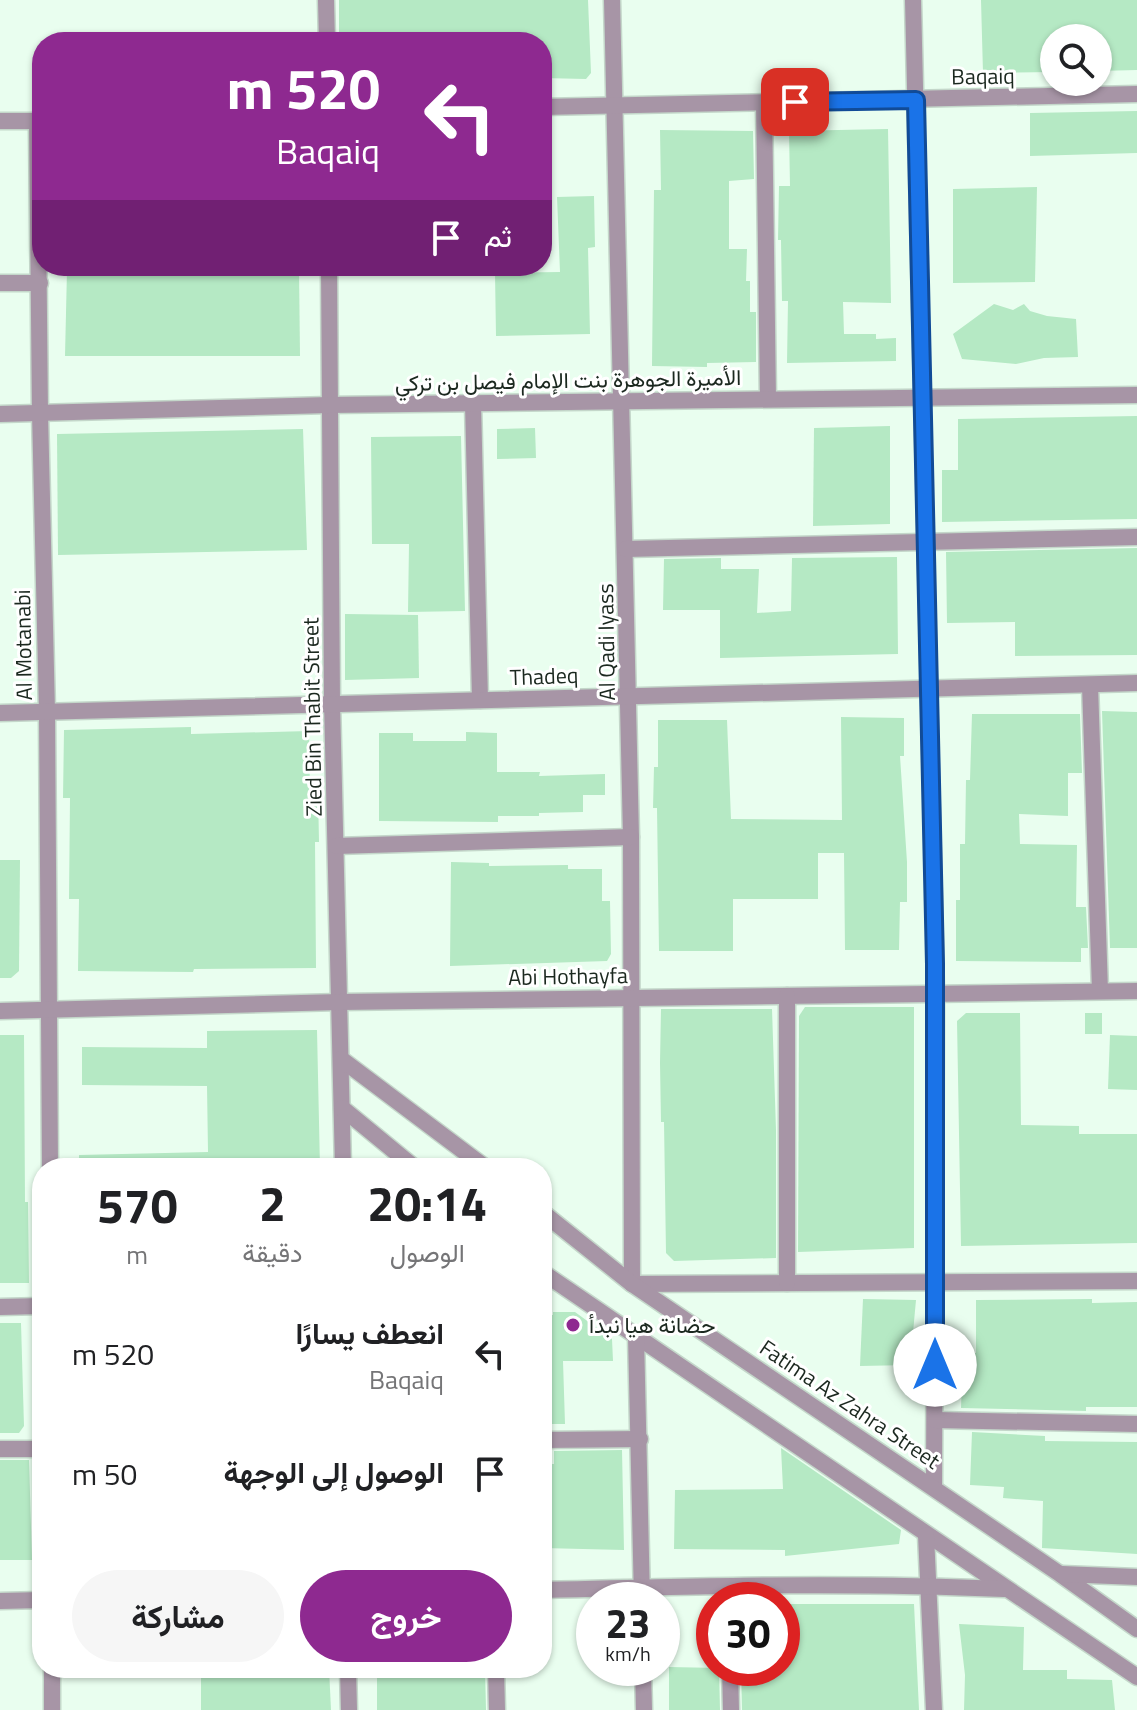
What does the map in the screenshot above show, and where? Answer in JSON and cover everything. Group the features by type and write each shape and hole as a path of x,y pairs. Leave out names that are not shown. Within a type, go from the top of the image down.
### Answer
{"street":[{"path":"326,0 327,32"},
{"name":"Al Qadi Iyass","path":"612,0 629,695 632,1284"},
{"path":"913,0 936,994 934,1487"},
{"name":"Baqaiq","path":"552,107 1137,94"},
{"path":"764,102 768,399"},
{"path":"0,121 32,121"},
{"name":"Al Motanabi","path":"40,276 50,1158"},
{"name":"Zied Bin Thabit Street","path":"329,276 332,702 343,1158"},
{"path":"0,283 40,283"},
{"name":"الأميرة الجوهرة بنت الإمام فيصل بن تركي","path":"0,414 329,405 1137,395"},
{"path":"473,403 480,700"},
{"path":"626,549 1137,537"},
{"name":"Thadeq","path":"0,713 1137,683"},
{"path":"1090,685 1100,991"},
{"path":"336,846 631,837"},
{"name":"Abi Hothayfa","path":"0,1011 340,1002 1137,991"},
{"path":"787,996 787,1283"},
{"path":"341,1059 473,1158"},
{"path":"342,1108 403,1158"},
{"name":"Fatima Az Zahra Street","path":"552,1220 632,1284 934,1487 1137,1629"},
{"path":"552,1279 1137,1677"},
{"path":"632,1284 1137,1281"},
{"path":"0,1307 32,1306"},
{"path":"636,1336 642,1582"},
{"path":"935,1420 1137,1424"},
{"path":"552,1440 640,1439"},
{"path":"0,1449 32,1449"},
{"path":"926,1535 934,1710"},
{"path":"1060,1574 1137,1577"},
{"path":"800,1590 929,1586 1007,1589"},
{"path":"552,1590 576,1591"},
{"path":"0,1601 32,1600"},
{"path":"52,1678 52,1710"},
{"path":"348,1678 349,1710"},
{"path":"496,1678 497,1710"},
{"path":"643,1686 644,1710"},
{"path":"730,1686 731,1710"}],"building":[{"path":"339,0 588,0 591,73 586,79 552,78 552,32 339,32"},
{"path":"981,0 1137,0 1137,70 1112,71 1112,24 1040,24 1040,72 983,73"},
{"path":"1137,111 1137,153 1030,156 1030,113"},
{"path":"888,129 891,303 843,302 844,334 876,334 876,339 896,338 896,361 787,363 788,301 782,301 781,240 778,240 779,186 790,186 789,131"},
{"path":"660,130 753,131 754,179 729,181 729,249 747,249 746,281 750,281 750,312 756,312 756,362 707,363 707,367 652,366 654,190 661,190"},
{"path":"1037,187 1035,282 953,283 953,189"},
{"path":"594,196 595,247 588,248 590,334 496,336 495,276 552,276 552,272 560,272 557,197"},
{"path":"67,276 299,276 300,356 65,356"},
{"path":"994,304 1013,310 1024,304 1030,311 1047,316 1076,319 1078,357 1044,358 1016,364 962,359 953,334"},
{"path":"1137,416 1137,519 942,522 942,470 958,470 958,419"},
{"path":"890,426 890,524 813,526 814,428"},
{"path":"535,428 536,458 497,459 497,429"},
{"path":"303,429 307,550 58,555 57,434"},
{"path":"461,436 465,611 408,612 409,544 372,544 371,437"},
{"path":"1137,548 1137,655 1015,656 1015,622 947,623 946,552"},
{"path":"897,557 898,654 720,658 720,610 663,610 664,559 721,558 721,569 759,569 757,613 791,611 792,558"},
{"path":"345,614 418,615 419,678 345,680"},
{"path":"1102,711 1137,712 1137,948 1110,948"},
{"path":"972,714 1080,714 1082,773 1068,773 1068,816 1019,814 1020,844 1077,845 1076,907 1086,907 1088,948 1081,948 1081,962 956,961 956,900 960,900 960,844 965,844 966,780 970,780"},
{"path":"841,717 904,718 904,756 900,756 907,902 900,902 899,950 845,950 844,853 818,853 818,899 733,899 733,951 659,951 657,808 653,808 654,767 658,767 658,720 727,720 731,819 842,820"},
{"path":"191,727 191,734 309,731 310,792 318,792 319,842 315,842 316,968 194,969 193,972 78,971 79,899 69,899 70,798 63,798 64,730"},
{"path":"466,732 497,733 497,772 540,772 539,776 605,774 605,795 583,795 583,812 498,816 498,822 379,821 379,733 413,733 413,741 466,741"},
{"path":"0,860 20,860 19,971 11,978 0,978"},
{"path":"451,862 489,863 489,866 568,865 568,869 602,869 602,901 610,901 611,954 607,961 450,966"},
{"path":"805,1007 914,1007 914,1248 798,1252 799,1016"},
{"path":"661,1009 772,1009 776,1258 674,1261 666,1253"},
{"path":"966,1013 1020,1013 1021,1125 1079,1126 1079,1134 1137,1134 1137,1243 961,1246 957,1021"},
{"path":"1085,1013 1102,1013 1102,1034 1085,1034"},
{"path":"317,1030 320,1158 79,1158 79,1155 208,1152 207,1086 82,1085 82,1047 207,1048 207,1031"},
{"path":"0,1035 24,1035 29,1283 0,1283"},
{"path":"1110,1035 1137,1036 1137,1090 1108,1089"},
{"path":"863,1299 916,1300 910,1365 860,1366"},
{"path":"1092,1299 1092,1303 1137,1302 1137,1407 1086,1407 1086,1411 961,1408 963,1353 976,1353 976,1300"},
{"name":"حضانة هيا نبدأ","path":"553,1312 575,1312 612,1339 613,1361 563,1361 565,1424 552,1424"},
{"path":"0,1323 21,1323 24,1426 19,1433 0,1433"},
{"path":"972,1432 1045,1436 1045,1441 1137,1442 1137,1554 1042,1548 1043,1501 1003,1498 1004,1487 970,1485"},
{"path":"781,1448 901,1530 899,1544 785,1556 785,1550 674,1549 675,1490 783,1489"},
{"path":"622,1450 624,1550 552,1548 554,1451"},
{"path":"0,1460 29,1460 32,1560 0,1560"},
{"path":"800,1604 914,1604 919,1710 742,1710 741,1686 800,1686"},
{"path":"959,1624 1024,1627 1023,1670 1067,1670 1067,1679 1112,1680 1115,1710 964,1710 965,1675"},
{"path":"680,1667 696,1668 696,1686 719,1686 720,1710 669,1710 669,1686 680,1686"},
{"path":"201,1678 329,1678 331,1710 201,1710"},
{"path":"377,1678 485,1678 486,1710 377,1710"}],"place":[{"name":"حضانة هيا نبدأ","path":"573,1325"}],"route":[{"path":"795,102 916,100 935,964 935,1365"}]}
